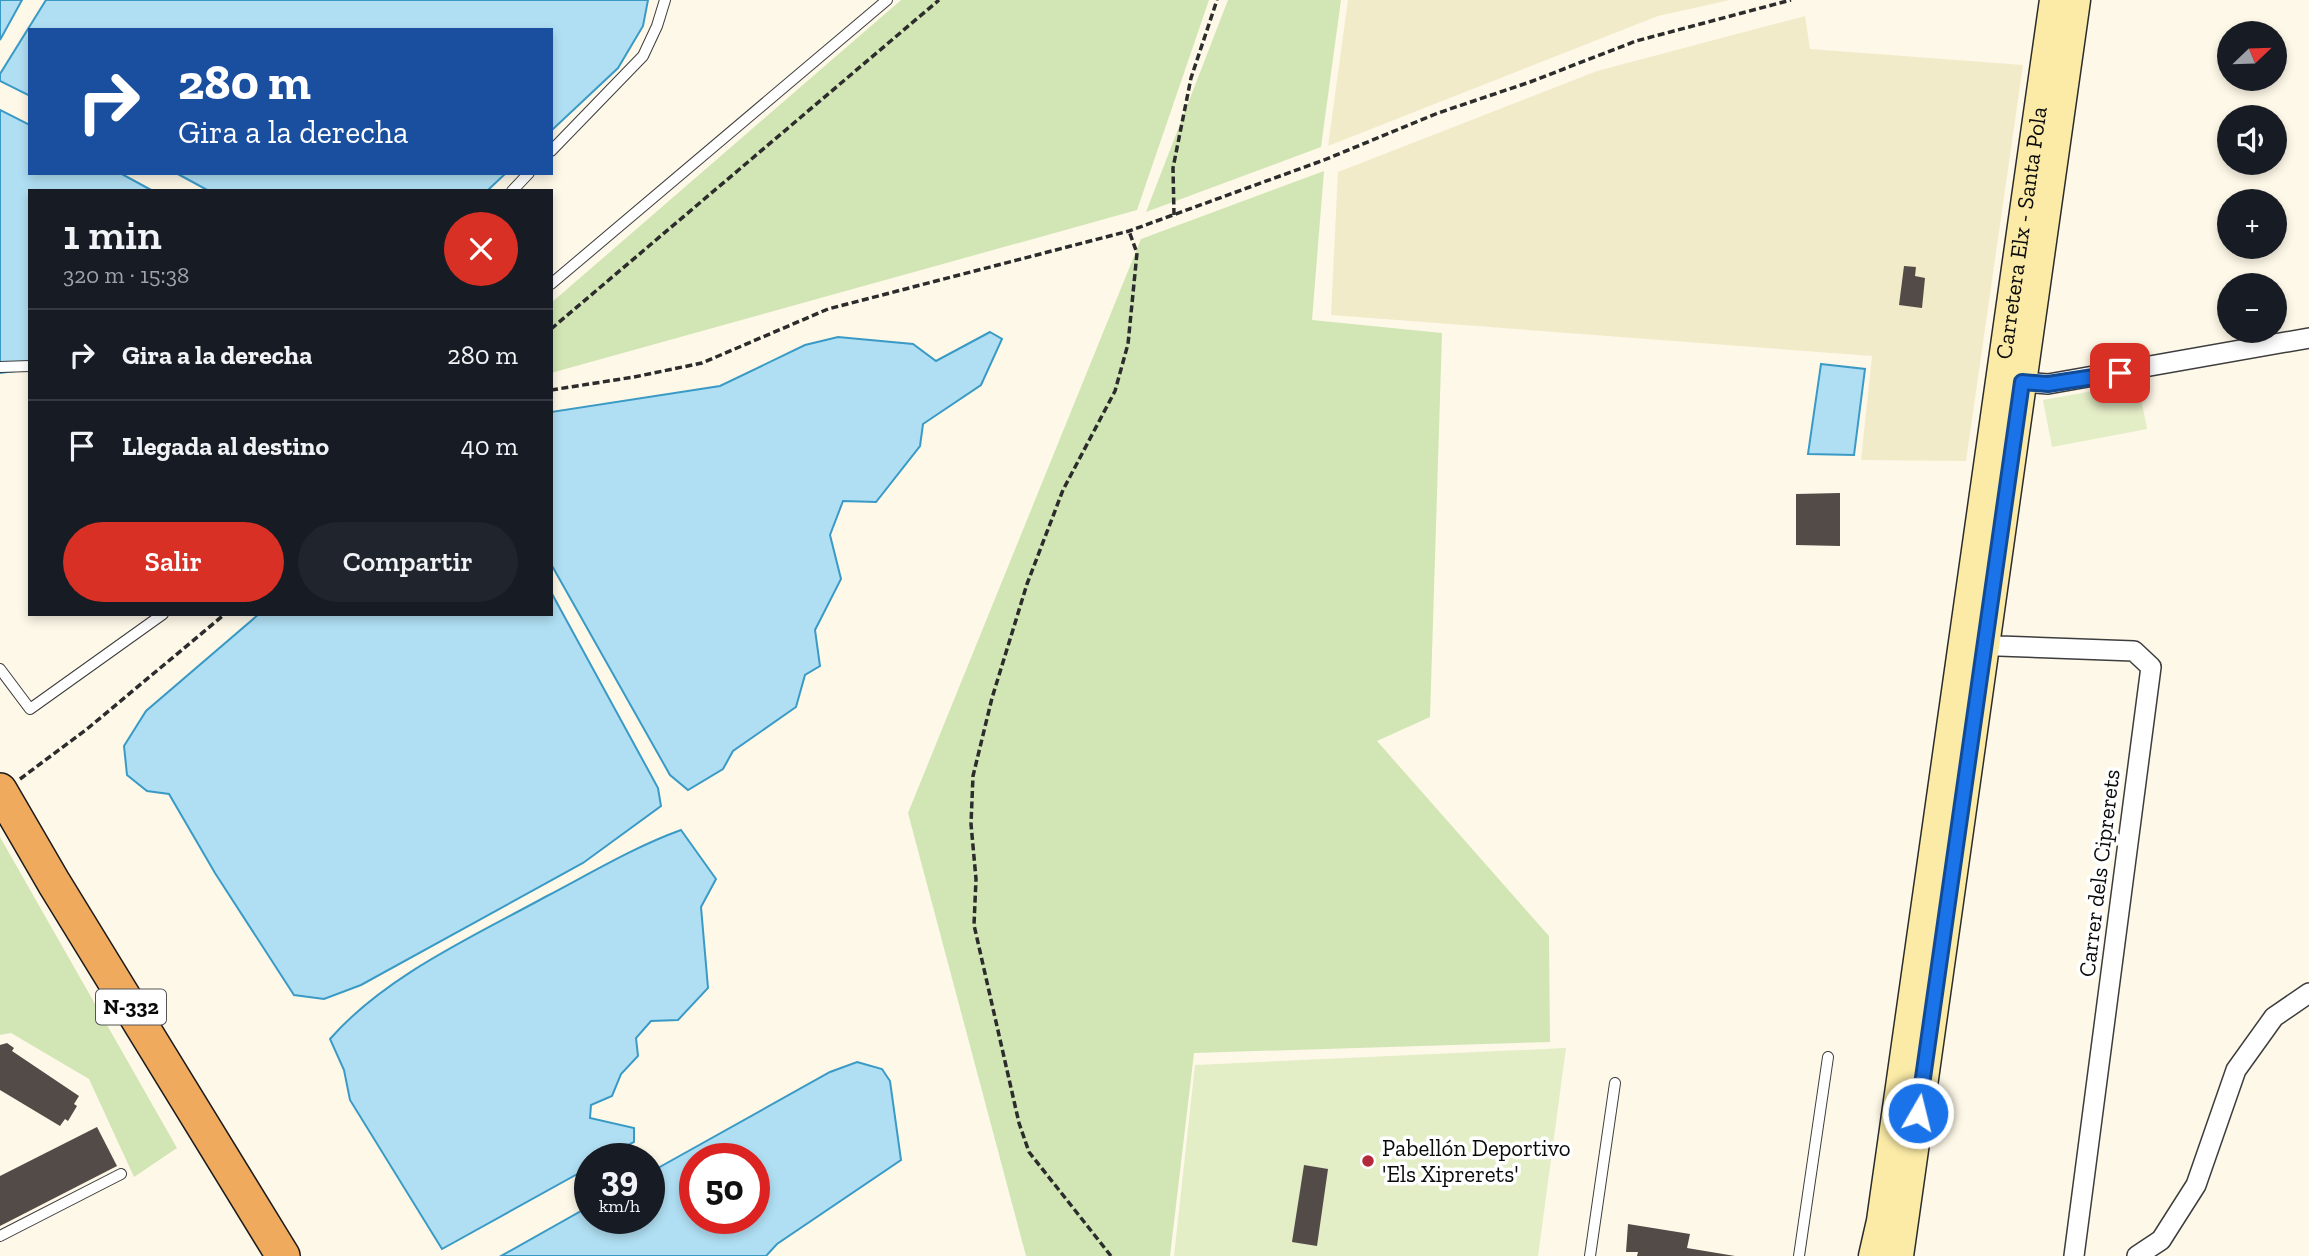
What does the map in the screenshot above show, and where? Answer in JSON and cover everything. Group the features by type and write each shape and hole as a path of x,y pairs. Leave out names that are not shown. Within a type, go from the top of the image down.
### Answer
{"highway":[{"name":"N-332","path":"1,791 283,1256"}],"main road":[{"name":"Carretera Elx - Santa Pola","path":"1874,1256 2054,0"},
{"name":"Carretera Elx - Santa Pola","path":"1899,1256 2076,0"}],"street":[{"path":"2022,382 2048,384 2309,338"},
{"name":"Carrer dels Ciprerets","path":"1985,644 2134,651 2151,667 2074,1256"},
{"path":"2137,1256 2161,1240 2196,1185 2236,1070 2274,1017 2309,993"}],"lane":[{"path":"553,149 643,56 665,0"},
{"path":"553,282 887,0"},
{"path":"514,189 527,175"},
{"path":"0,367 28,366"},
{"path":"0,669 30,709 160,616"},
{"path":"1799,1256 1828,1057"},
{"path":"1590,1256 1615,1083"},
{"path":"0,1236 121,1174"}],"path":[{"path":"553,326 939,0"},
{"path":"1174,215 1173,168 1191,78 1217,0"},
{"path":"553,390 702,363 828,309 1129,231 1636,41 1791,0"},
{"path":"1111,1256 1029,1152 1019,1123 974,925 976,880 971,824 973,776 980,741 1027,584 1063,489 1115,391 1128,344 1137,253 1129,231"},
{"path":"1,791 87,729 223,616"}],"shaded area":[{"path":"1348,0 1730,0 1658,16 1328,146"},
{"path":"1805,16 1810,49 2023,65 1966,461 1861,460 1872,356 1331,315 1338,172 1597,71"}],"green space":[{"path":"901,0 1209,0 1137,210 553,372 553,301"},
{"path":"1228,0 1341,0 1321,147 1146,212"},
{"path":"1324,171 1312,320 1442,333 1430,717 1377,741 1549,936 1550,1042 1194,1053 1170,1256 1026,1256 908,813 1141,239"},
{"path":"2138,383 2147,429 2052,447 2043,400"},
{"path":"0,837 177,1148 134,1177 89,1079 11,1033 0,1035"},
{"name":"Pabellón Deportivo 'Els Xiprerets'","path":"1566,1048 1538,1256 1174,1256 1195,1065"}],"water":[{"path":"0,0 22,0 0,40"},
{"path":"46,0 648,0 643,26 618,68 553,129 553,28 29,28"},
{"path":"28,29 28,95 0,81 0,74"},
{"path":"0,110 28,124 28,175 124,175 149,189 28,189 28,369 0,373"},
{"path":"180,175 504,175 489,189 205,189"},
{"path":"990,332 1002,339 981,385 923,424 920,446 876,502 843,501 830,535 841,579 815,630 820,666 805,675 796,707 733,751 723,769 688,790 670,775 553,568 553,412 720,386 805,345 838,337 913,344 936,361"},
{"path":"1821,364 1865,369 1854,455 1808,454"},
{"path":"553,596 658,788 661,806 583,863 361,985 324,999 294,995 215,873 169,794 147,791 127,775 124,746 146,711 257,616 553,616"},
{"path":"681,830 716,879 701,907 708,988 678,1020 651,1021 636,1038 638,1056 621,1074 612,1096 591,1105 590,1118 634,1128 634,1142 574,1143 574,1176 442,1249 350,1100 344,1070 330,1039 352,1016 377,996 432,959 646,844"},
{"path":"857,1062 882,1069 890,1081 901,1160 777,1244 766,1256 501,1256 574,1215 574,1234 665,1234 665,1164 679,1156 679,1234 770,1234 770,1143 703,1143 830,1072"}],"building":[{"path":"1904,266 1916,267 1915,276 1925,278 1922,308 1899,305"},
{"path":"1840,493 1840,546 1796,545 1796,494"},
{"path":"7,1043 14,1048 12,1051 79,1096 74,1104 77,1106 68,1121 65,1119 60,1126 0,1090 0,1045"},
{"path":"97,1127 117,1166 0,1226 0,1176"},
{"path":"1304,1165 1328,1169 1317,1246 1292,1242"},
{"path":"1628,1224 1690,1234 1687,1248 1735,1256 1637,1256 1638,1252 1626,1252"}],"place":[{"name":"Pabellón Deportivo 'Els Xiprerets'","path":"1368,1161"}],"route":[{"path":"1918,1113 2022,382 2048,384 2120,373"}]}
